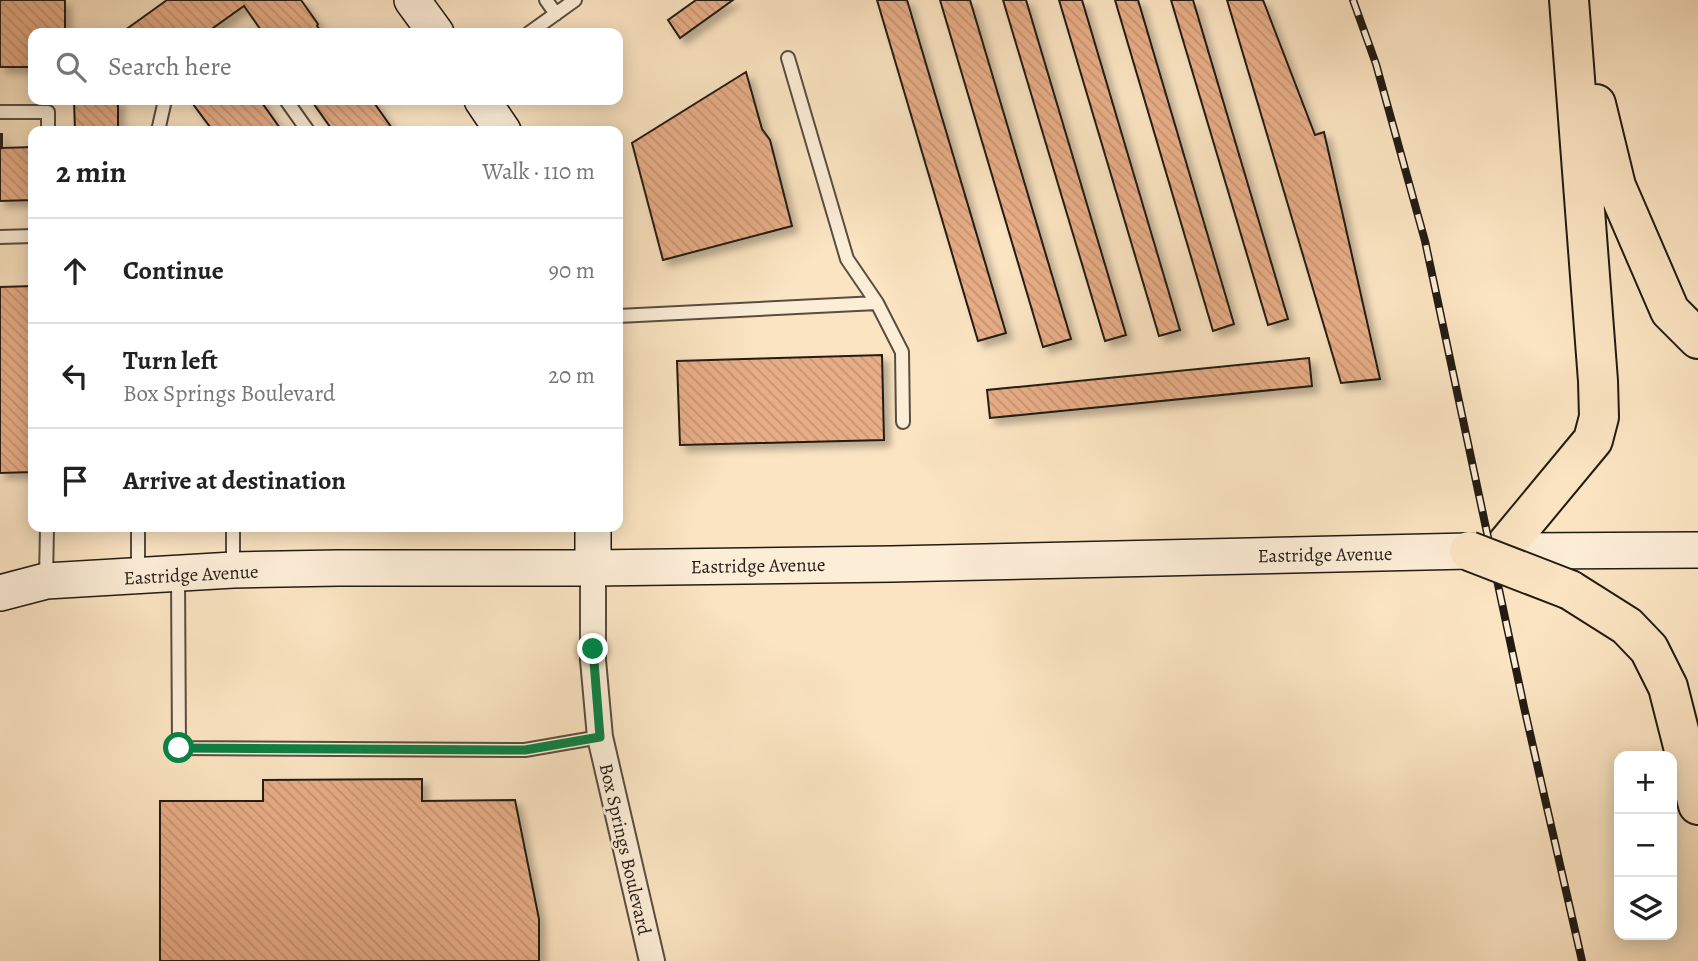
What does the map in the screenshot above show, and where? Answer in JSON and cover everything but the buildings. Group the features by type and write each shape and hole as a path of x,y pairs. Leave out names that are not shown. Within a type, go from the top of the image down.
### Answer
{"highway":[{"path":"1570,7 1616,186 1670,311 1698,339"},
{"path":"1570,7 1599,417 1593,440 1552,489 1485,551 1570,590 1627,626 1649,649 1668,687 1698,805"}],"main road":[{"path":"412,0 432,28"},
{"path":"485,105 500,126"},
{"name":"Box Springs Boulevard","path":"593,532 593,568"},
{"name":"Eastridge Avenue","path":"0,593 46,581 233,570 892,564 1564,549 1698,550"},
{"name":"Eastridge Avenue","path":"0,573 46,581"}],"street":[{"name":"Box Springs Boulevard","path":"593,568 593,660 600,737 652,961"}],"lane":[{"path":"546,0 556,14"},
{"path":"535,28 575,0"},
{"path":"788,58 847,259 877,303 902,352 903,422"},
{"path":"159,126 163,105"},
{"path":"290,105 304,126"},
{"path":"0,112 48,112 48,126"},
{"path":"0,237 28,236"},
{"path":"623,316 877,303"},
{"path":"46,581 47,532"},
{"path":"138,532 138,576"},
{"path":"233,532 233,570"},
{"path":"178,574 179,748 525,750 600,737"}],"railway":[{"path":"1353,0 1376,64 1425,241 1524,707 1582,961"}],"route":[{"path":"179,748 525,750 600,737 593,649"}]}
